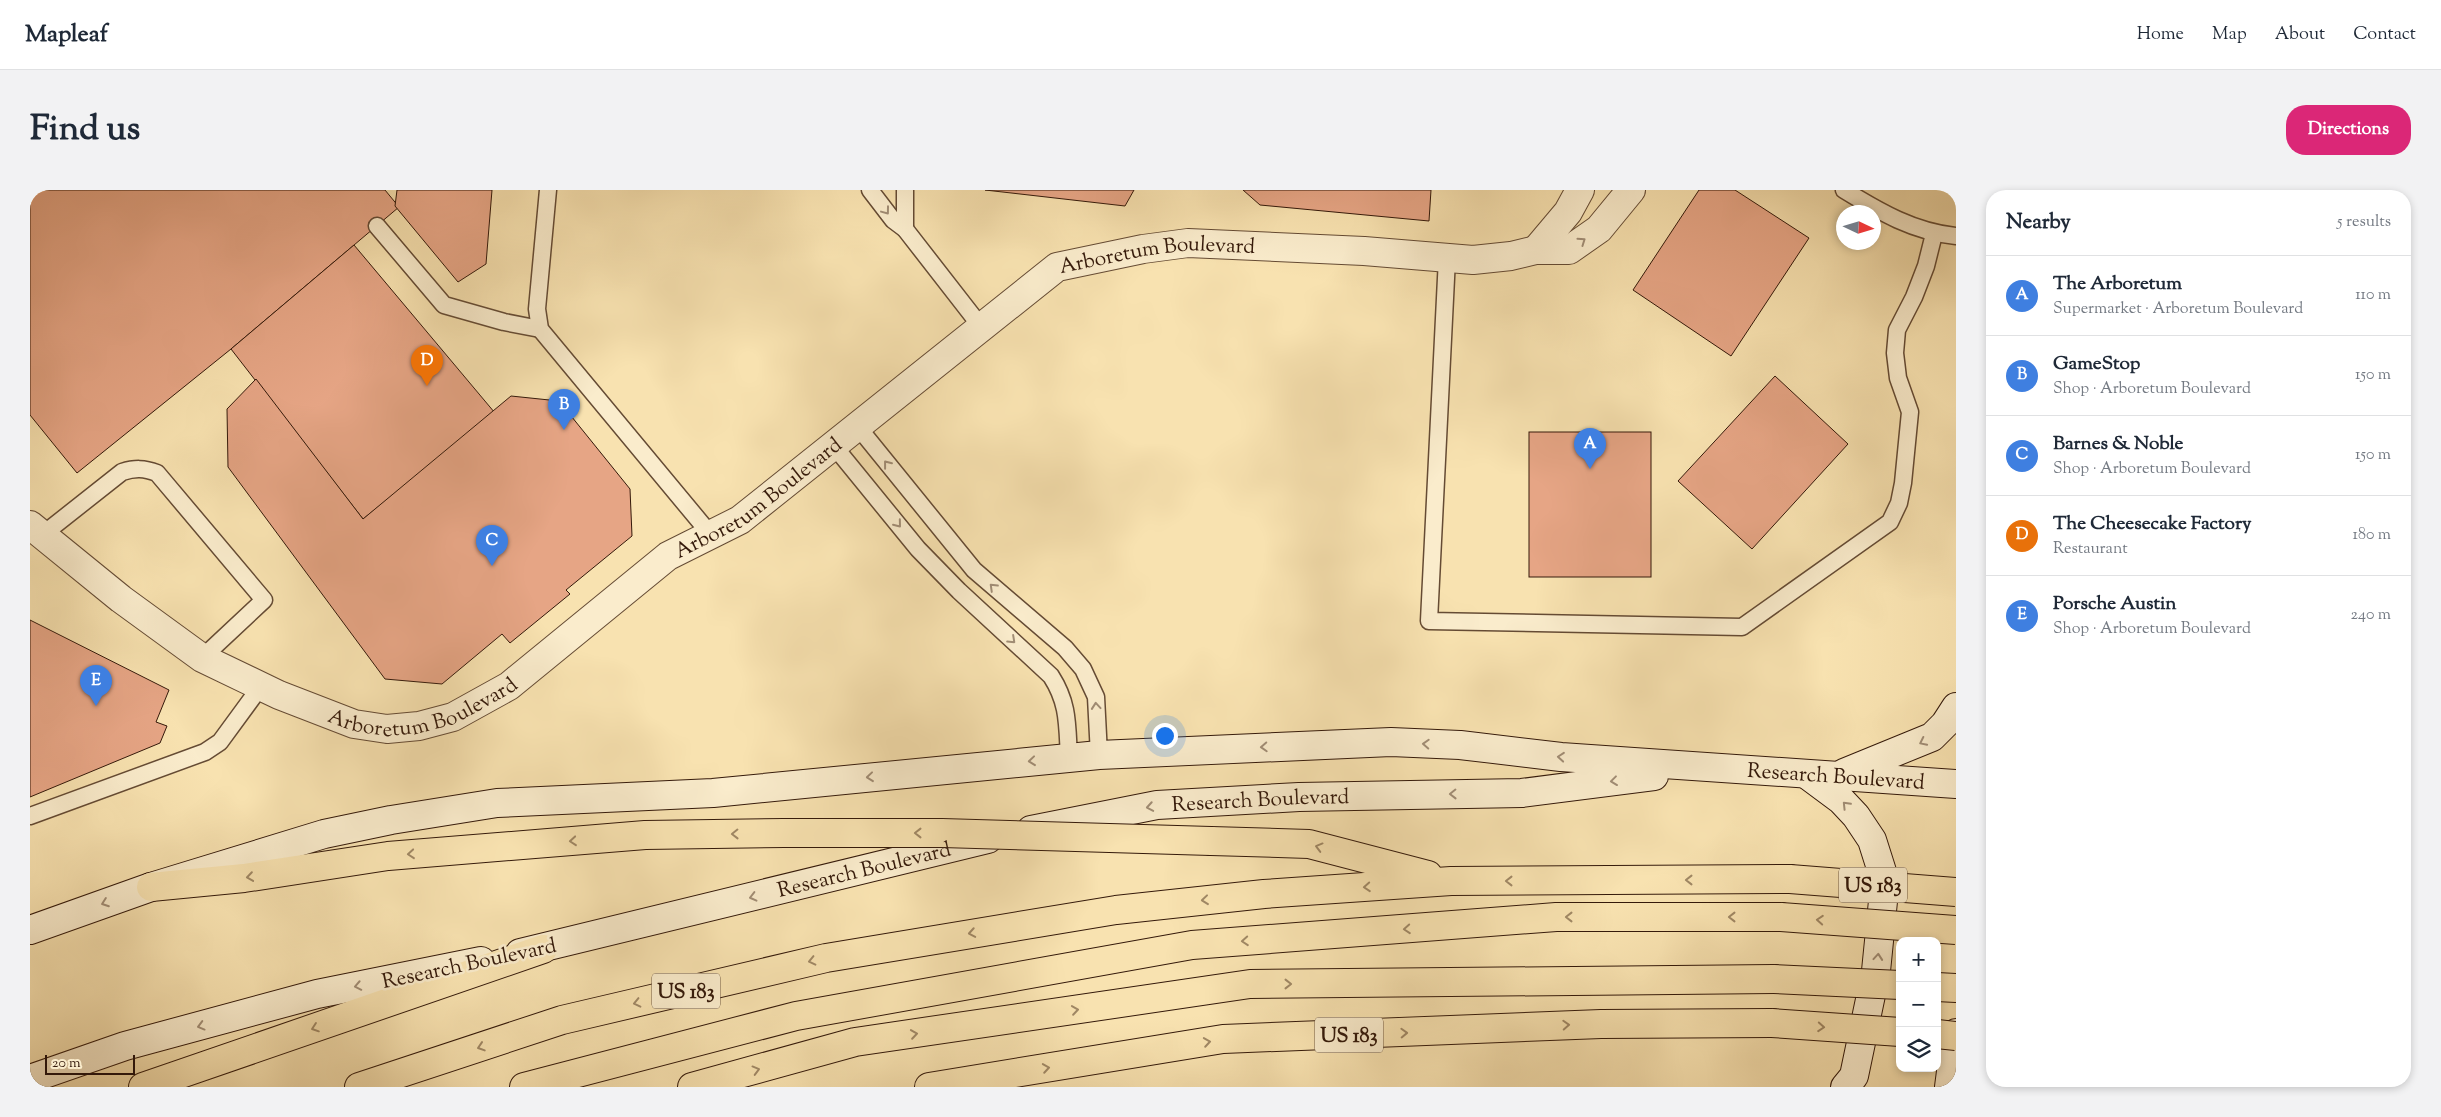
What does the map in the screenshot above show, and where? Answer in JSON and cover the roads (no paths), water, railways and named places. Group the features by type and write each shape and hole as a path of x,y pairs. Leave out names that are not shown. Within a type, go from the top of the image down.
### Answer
{"highway":[{"path":"151,887 244,878 388,856 645,835 784,833 942,833 1309,844 1451,881"},
{"name":"US 183","path":"359,1087 562,1020 826,958 1116,910 1264,894 1451,881 1790,879 1956,892"},
{"path":"524,1087 796,1016 1192,945 1556,917 1781,917 1956,930"},
{"path":"143,1087 543,949"},
{"path":"692,1087 855,1042 1250,984 1774,979 1896,985"},
{"path":"1941,987 1956,988"},
{"name":"US 183","path":"929,1087 1222,1039 1601,1024 1772,1024 1896,1032"},
{"path":"1941,1034 1956,1034"}],"main road":[{"path":"1536,250 1568,212 1580,190"},
{"name":"Arboretum Boulevard","path":"36,530 120,599 202,658 261,686 354,724 379,728 419,726 453,717 509,686 668,556 740,520 1057,267 1143,249 1188,243 1364,251 1473,260 1511,256 1536,250 1570,250 1600,229 1631,190"},
{"path":"1836,776 1932,738 1945,724 1956,707"},
{"name":"Research Boulevard","path":"30,930 151,887 324,834 391,820 496,802 713,792 1099,755 1391,742 1460,745 1561,757 1956,784"},
{"name":"Research Boulevard","path":"30,1079 125,1046 317,994 543,949 972,842 1157,805 1299,797 1522,793 1715,768"},
{"path":"1806,774 1841,800 1856,816 1872,840 1885,881 1876,971 1854,1076 1844,1087"},
{"path":"1949,1087 1956,1034"}],"lane":[{"path":"548,190 537,309 540,329 711,535"},
{"path":"870,190 893,220 905,229 982,328"},
{"path":"905,190 905,229"},
{"path":"1844,190 1912,228 1934,234 1956,236"},
{"path":"378,226 444,305 504,322 540,329"},
{"path":"1446,258 1429,621 1742,627 1890,522 1899,503 1904,483 1910,412 1898,378 1895,353 1897,330 1914,297 1926,266 1934,234"},
{"path":"858,427 974,570 1065,648 1083,668 1096,697 1099,755"},
{"path":"834,446 918,549 958,591 1050,676 1061,691 1067,711 1069,758"},
{"path":"36,530 122,472 135,468 157,473 264,600 202,658"},
{"path":"30,816 205,752 220,742 261,686"}],"place":[{"name":"The Cheesecake Factory","path":"427,386"},
{"name":"GameStop","path":"564,430"},
{"name":"The Arboretum","path":"1590,469"},
{"name":"Barnes & Noble","path":"492,566"},
{"name":"Porsche Austin","path":"96,706"}]}
